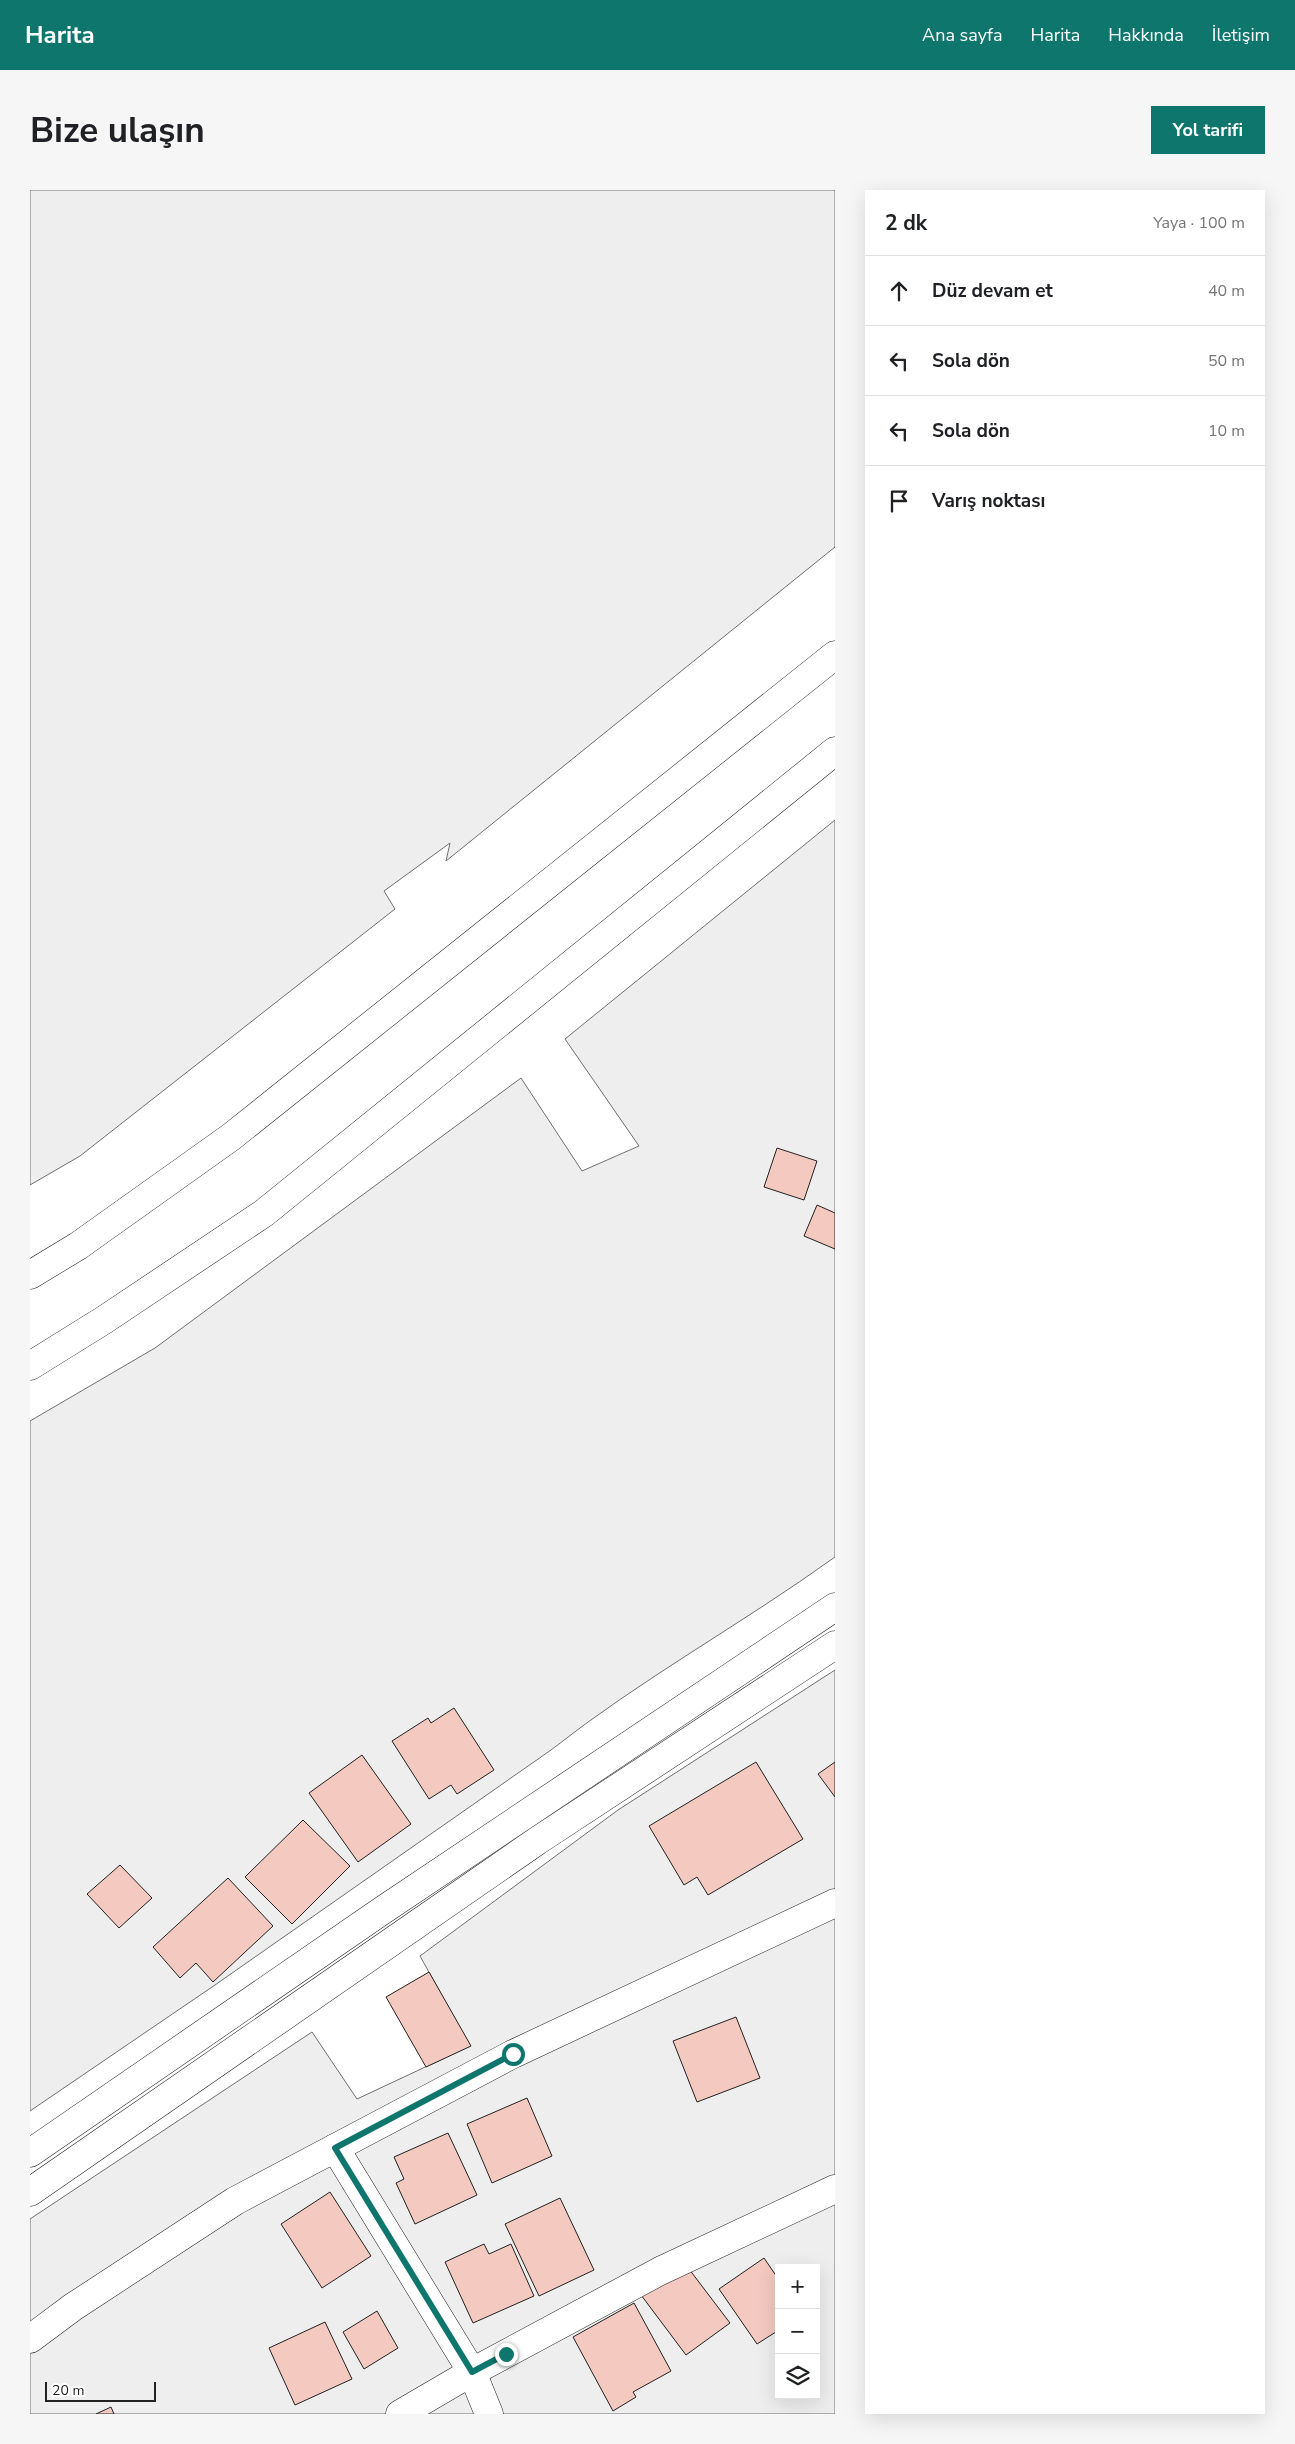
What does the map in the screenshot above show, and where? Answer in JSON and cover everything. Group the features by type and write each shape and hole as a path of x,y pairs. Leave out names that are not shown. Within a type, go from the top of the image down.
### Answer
{"main road":[{"path":"30,1275 78,1246 230,1137 835,655"},
{"path":"30,1366 104,1320 264,1213 835,751"},
{"path":"30,2153 383,1910 835,1607"},
{"path":"30,2192 537,1841 835,1645"},
{"path":"30,2339 73,2307 235,2201 513,2054 835,1903"},
{"path":"335,2148 472,2372 489,2414"},
{"path":"400,2414 472,2372 660,2271 835,2190"}],"shaded area":[{"path":"30,190 835,190 835,547 446,861 450,843 384,891 395,909 80,1156 30,1185"},
{"path":"835,820 835,1557 800,1582 620,1699 551,1750 215,1985 30,2111 30,1421 155,1348 521,1078 582,1171 639,1146 565,1039"},
{"path":"835,1670 835,2414 30,2414 30,2219 312,2032 357,2099 470,2046 420,1956 618,1810"}],"building":[{"path":"777,1148 817,1161 804,1200 764,1187"},
{"path":"817,1205 835,1213 835,1249 804,1236"},
{"path":"454,1708 494,1770 457,1794 451,1785 429,1799 392,1741 428,1718 431,1723"},
{"path":"362,1755 411,1824 358,1862 309,1793"},
{"path":"756,1762 803,1839 708,1895 697,1877 684,1885 649,1826"},
{"path":"835,1762 835,1797 818,1774"},
{"path":"303,1820 350,1866 292,1924 245,1877"},
{"path":"120,1865 152,1898 119,1928 87,1894"},
{"path":"228,1878 273,1926 213,1982 196,1963 180,1978 153,1947"},
{"path":"429,1972 471,2046 426,2067 386,1997"},
{"path":"736,2017 760,2078 697,2102 673,2041"},
{"path":"527,2098 552,2156 492,2183 467,2124"},
{"path":"448,2133 477,2195 415,2224 396,2183 404,2179 394,2157"},
{"path":"330,2192 371,2256 322,2288 281,2224"},
{"path":"560,2198 594,2270 539,2296 505,2224"},
{"path":"484,2244 489,2254 511,2244 534,2296 473,2323 445,2262"},
{"path":"764,2258 775,2274 775,2333 757,2344 719,2289"},
{"path":"689,2269 730,2323 686,2355 641,2295"},
{"path":"634,2303 671,2371 633,2392 636,2397 613,2411 573,2337"},
{"path":"377,2311 398,2348 364,2369 343,2332"},
{"path":"325,2322 352,2379 295,2405 269,2348"},
{"path":"111,2407 114,2414 96,2414"}],"route":[{"path":"506,2354 472,2372 406,2261 335,2148 513,2054"}]}
